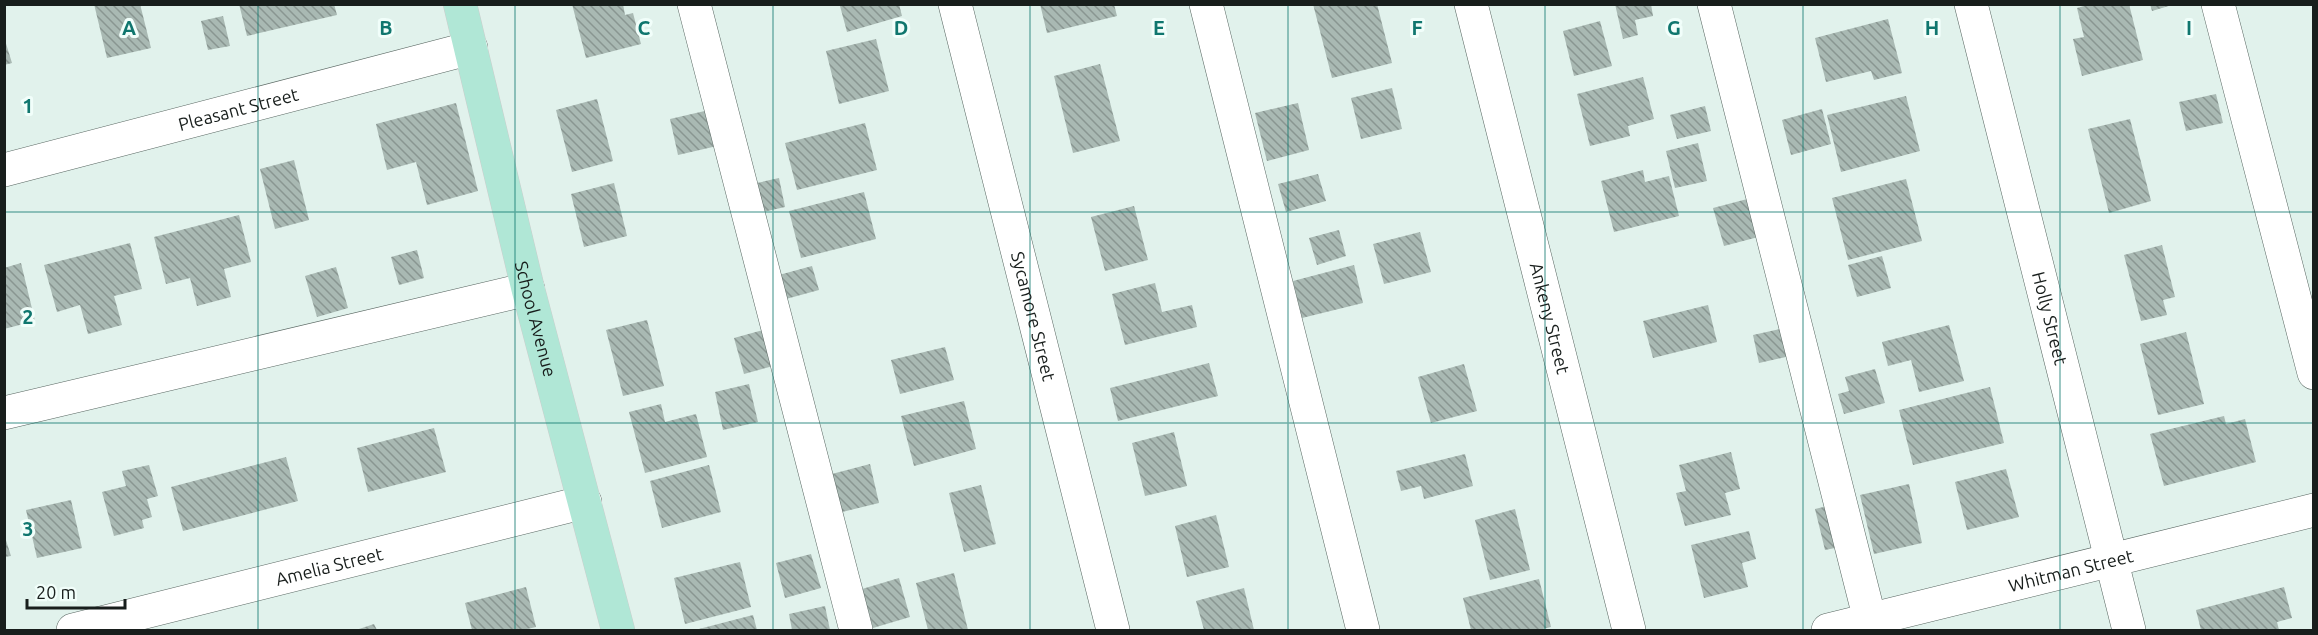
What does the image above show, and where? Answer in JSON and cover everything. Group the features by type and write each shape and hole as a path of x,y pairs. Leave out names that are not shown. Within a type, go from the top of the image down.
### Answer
{"main road":[{"name":"School Avenue","path":"460,4 528,289 618,630"}],"street":[{"path":"694,4 856,630"},
{"name":"Sycamore Street","path":"955,4 1113,630"},
{"path":"1206,4 1363,630"},
{"name":"Ankeny Street","path":"1472,4 1629,630"},
{"path":"1714,4 1870,620"},
{"name":"Holly Street","path":"1971,4 2129,630"},
{"path":"2218,4 2313,374"},
{"name":"Pleasant Street","path":"4,170 471,48"},
{"path":"4,413 528,289"},
{"name":"Amelia Street","path":"74,630 585,502"},
{"name":"Whitman Street","path":"1828,630 2313,510"}],"building":[{"path":"94,4 140,4 151,48 107,58"},
{"path":"239,4 334,4 337,15 247,36"},
{"path":"572,4 623,4 625,15 633,13 641,44 586,58"},
{"path":"845,4 899,4 902,16 847,32 840,6"},
{"path":"1040,4 1114,4 1117,16 1047,33"},
{"path":"1313,4 1377,4 1392,63 1332,78"},
{"path":"1615,4 1651,4 1653,16 1635,20 1638,35 1623,39"},
{"path":"2091,4 2129,4 2143,60 2082,76 2073,39 2084,37 2077,8"},
{"path":"2150,4 2172,4 2172,5 2152,11"},
{"path":"223,16 230,46 208,50 201,21"},
{"path":"1888,19 1902,73 1874,80 1871,71 1826,82 1815,38"},
{"path":"1600,21 1612,66 1574,76 1563,31"},
{"path":"4,37 12,63 4,65"},
{"path":"876,39 889,91 839,104 826,51"},
{"path":"1100,64 1120,141 1073,153 1054,76"},
{"path":"1643,77 1654,119 1628,126 1630,136 1590,146 1577,94"},
{"path":"1392,88 1402,129 1361,139 1351,98"},
{"path":"2216,94 2223,123 2186,131 2179,102"},
{"path":"1906,96 1920,151 1841,172 1827,115"},
{"path":"597,99 613,161 572,172 556,110"},
{"path":"456,103 478,191 427,205 416,162 387,170 376,124"},
{"path":"1298,103 1309,150 1267,161 1255,113"},
{"path":"1705,106 1711,131 1677,139 1670,115"},
{"path":"1822,109 1831,144 1791,155 1782,120"},
{"path":"709,110 717,146 678,155 670,119"},
{"path":"2130,119 2151,201 2109,213 2088,129"},
{"path":"865,123 877,170 797,190 785,143"},
{"path":"1698,143 1707,181 1675,188 1666,151"},
{"path":"294,160 309,220 275,229 260,169"},
{"path":"1643,170 1645,182 1669,176 1679,216 1614,232 1601,181"},
{"path":"1318,174 1326,201 1286,212 1278,184"},
{"path":"779,178 785,207 763,212 757,183"},
{"path":"1906,179 1922,241 1848,260 1832,198"},
{"path":"614,183 627,236 584,247 571,194"},
{"path":"864,192 876,239 801,258 789,211"},
{"path":"1751,198 1762,236 1724,246 1713,208"},
{"path":"1134,206 1148,260 1105,271 1091,217"},
{"path":"239,215 251,262 224,269 231,297 197,306 190,278 166,284 154,237"},
{"path":"1339,230 1346,256 1317,265 1309,238"},
{"path":"1420,232 1431,272 1384,284 1373,244"},
{"path":"130,243 142,289 114,296 122,325 88,334 80,305 57,312 44,265"},
{"path":"2162,245 2175,297 2163,300 2167,315 2141,321 2124,255"},
{"path":"417,250 424,278 399,285 391,257"},
{"path":"1882,256 1891,288 1857,297 1848,265"},
{"path":"21,263 35,321 4,329 4,268"},
{"path":"1354,265 1363,303 1302,318 1293,281"},
{"path":"812,266 819,290 786,299 779,275"},
{"path":"336,267 348,308 317,317 305,276"},
{"path":"1155,283 1162,312 1192,305 1197,327 1125,345 1112,294"},
{"path":"1708,305 1717,342 1653,358 1643,321"},
{"path":"647,320 664,386 623,396 606,330"},
{"path":"1949,325 1964,381 1919,392 1911,360 1888,366 1882,342"},
{"path":"1789,327 1795,355 1759,363 1753,335"},
{"path":"763,330 773,366 744,374 734,338"},
{"path":"2186,332 2204,404 2158,415 2140,344"},
{"path":"945,347 954,380 900,394 891,360"},
{"path":"1209,363 1218,396 1118,421 1110,388"},
{"path":"1464,364 1477,411 1431,423 1418,377"},
{"path":"1875,369 1885,403 1844,414 1838,394 1849,391 1845,377"},
{"path":"749,384 758,422 723,430 715,392"},
{"path":"1990,387 2004,443 1913,465 1899,410"},
{"path":"964,401 976,449 914,466 901,416"},
{"path":"661,404 665,422 696,414 707,457 645,473 629,412"},
{"path":"2224,416 2226,424 2245,419 2256,462 2164,486 2150,434"},
{"path":"434,428 446,472 368,492 357,448"},
{"path":"1174,432 1187,486 1145,496 1132,443"},
{"path":"1731,452 1740,489 1725,493 1731,515 1685,526 1676,493 1686,491 1679,465"},
{"path":"1465,454 1473,486 1424,499 1421,486 1401,491 1396,471"},
{"path":"286,457 298,501 183,531 171,487"},
{"path":"870,464 879,503 838,513 828,475"},
{"path":"149,465 158,496 147,499 152,517 142,520 144,528 114,536 102,492 126,486 122,471"},
{"path":"709,465 721,512 662,528 650,481"},
{"path":"2006,469 2019,517 1967,530 1955,482"},
{"path":"1909,484 1922,543 1874,554 1860,495"},
{"path":"981,485 996,544 964,552 949,493"},
{"path":"71,500 82,548 37,558 26,510"},
{"path":"1836,504 1845,546 1825,550 1815,509"},
{"path":"1515,509 1530,570 1490,580 1475,520"},
{"path":"1216,515 1229,567 1187,577 1175,526"},
{"path":"1749,531 1756,559 1742,563 1748,587 1704,598 1691,545"},
{"path":"4,534 11,556 4,557"},
{"path":"811,554 821,588 785,598 776,563"},
{"path":"740,562 751,607 685,624 674,578"},
{"path":"954,573 968,630 928,630 916,583"},
{"path":"899,578 910,617 873,628 862,589"},
{"path":"1539,579 1551,627 1539,630 1471,630 1463,598"},
{"path":"526,587 536,627 523,630 472,630 465,603"},
{"path":"2284,587 2292,618 2277,622 2279,630 2201,630 2196,610"},
{"path":"1244,588 1254,630 1204,630 1196,601"},
{"path":"825,606 830,630 792,630 789,614"},
{"path":"753,615 757,630 695,630"},
{"path":"374,624 377,630 356,630"}]}
